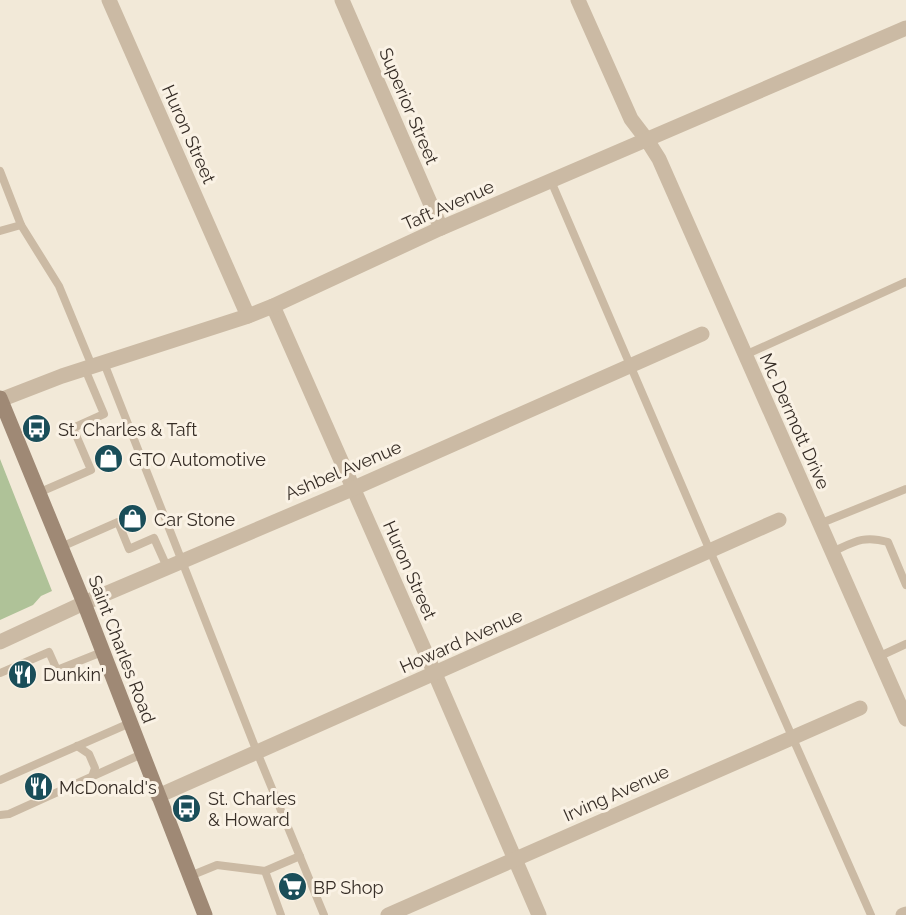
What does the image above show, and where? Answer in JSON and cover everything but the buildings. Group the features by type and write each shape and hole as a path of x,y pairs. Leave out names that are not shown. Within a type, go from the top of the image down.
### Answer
{"main road":[{"name":"Saint Charles Road","path":"0,399 84,603 206,915"}],"street":[{"name":"Huron Street","path":"109,0 248,316"},
{"name":"Superior Street","path":"342,0 441,228"},
{"name":"Mc Dermott Drive","path":"578,0 630,119 659,159 906,719"},
{"name":"Taft Avenue","path":"0,399 273,306 441,228 906,28"},
{"name":"Huron Street","path":"273,306 539,915"},
{"name":"Ashbel Avenue","path":"0,642 84,603 352,489 702,334"},
{"name":"Howard Avenue","path":"158,796 778,520"},
{"name":"Irving Avenue","path":"388,915 860,708"}],"lane":[{"path":"0,171 21,225 59,286 182,561 256,752 324,915"},
{"path":"551,181 629,366 871,915"},
{"path":"0,231 21,225"},
{"path":"745,355 906,282"},
{"path":"38,493 91,470 73,428 104,414 94,366"},
{"path":"819,524 906,489"},
{"path":"61,547 118,522 129,549 154,538 167,567"},
{"path":"832,552 858,540 872,538 888,542 906,585"},
{"path":"878,657 906,644"},
{"path":"0,673 49,652 57,670 102,651"},
{"path":"0,780 130,723"},
{"path":"77,746 92,758 95,768 92,777"},
{"path":"0,814 9,814 142,754"},
{"path":"190,876 217,865 265,871 300,856"},
{"path":"265,871 281,915"}],"green space":[{"path":"0,459 52,591 41,596 33,605 0,620"}],"place":[{"name":"St. Charles & Taft","path":"37,429"},
{"name":"GTO Automotive","path":"108,459"},
{"name":"Car Stone","path":"133,519"},
{"name":"Dunkin'","path":"22,674"},
{"name":"McDonald's","path":"38,787"},
{"name":"St. Charles & Howard","path":"187,808"},
{"name":"BP Shop","path":"292,887"}]}
